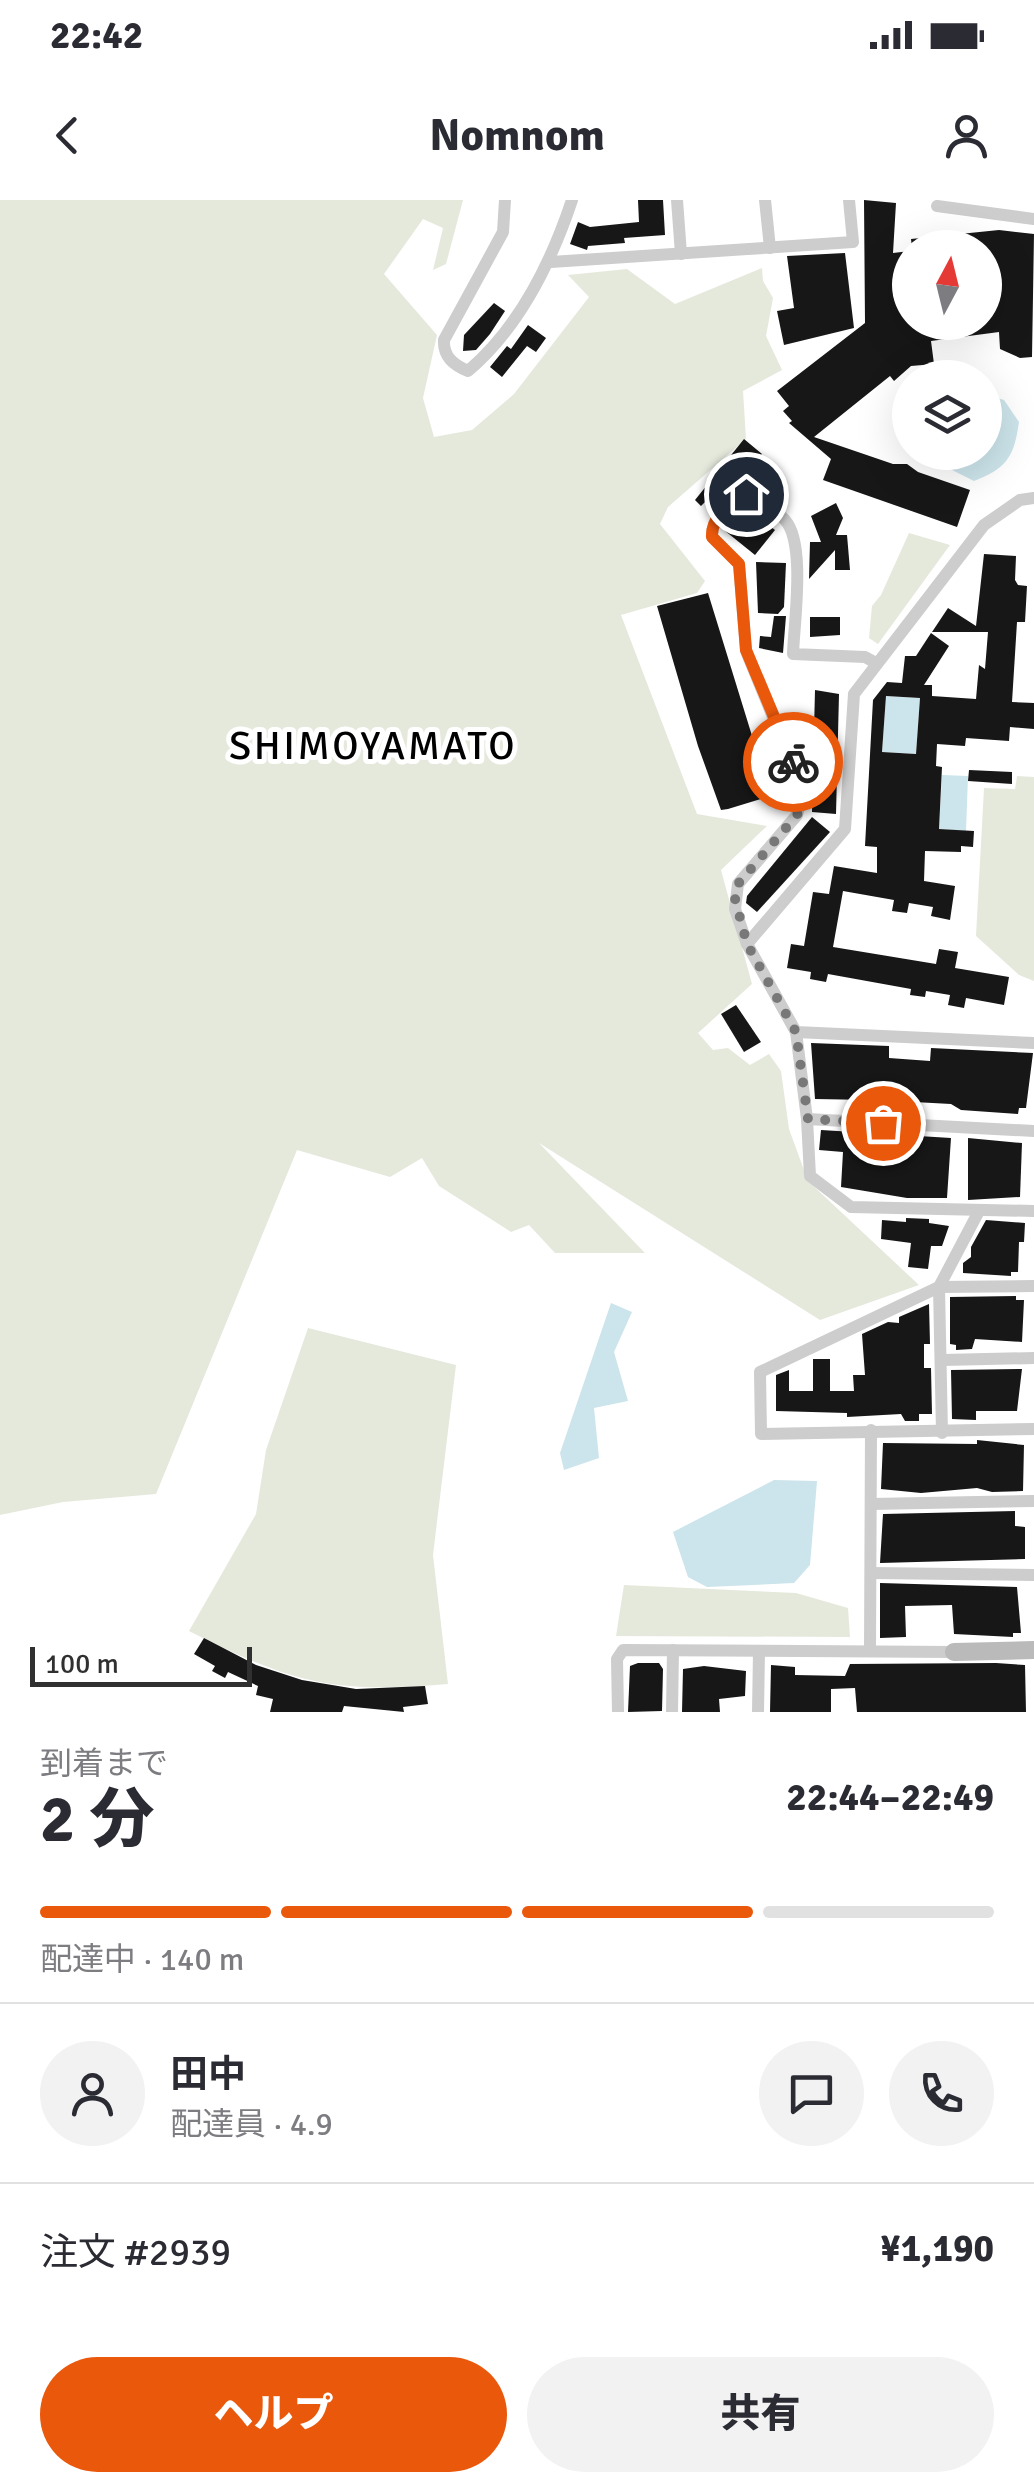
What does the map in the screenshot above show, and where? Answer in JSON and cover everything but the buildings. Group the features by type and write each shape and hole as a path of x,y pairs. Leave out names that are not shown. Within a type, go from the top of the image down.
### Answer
{"street":[{"path":"504,200 504,232 444,340 444,349 453,364 468,371 496,344 551,262 572,200"},
{"path":"677,200 681,254"},
{"path":"765,200 770,248"},
{"path":"551,262 853,242 849,200"},
{"path":"936,206 1034,219"},
{"path":"876,664 864,657 793,654 796,548 792,530 767,506 746,494 737,496 714,522 712,537 739,564 746,650 803,791 797,815 738,884 734,895 747,944 796,1032 808,1119 810,1176 851,1206 1034,1211"},
{"path":"747,944 845,829 854,694 984,525 1020,500 1034,498"},
{"path":"796,1032 1034,1043"},
{"path":"808,1119 1034,1131"},
{"path":"942,1433 939,1287 979,1211"},
{"path":"1034,1286 939,1287 760,1372 761,1434 1034,1429"},
{"path":"943,1360 1034,1358"},
{"path":"870,1650 871,1430"},
{"path":"871,1504 1034,1501"},
{"path":"870,1573 1034,1575"},
{"path":"618,1712 617,1659 623,1650 1034,1650"},
{"path":"672,1712 673,1650"},
{"path":"758,1712 759,1651"}],"shaded area":[{"path":"0,200 463,200 446,264 433,270 443,228 423,219 384,274 437,335 423,398 434,437 472,430 514,394 589,297 568,275 627,269 675,304 762,268 763,281 773,298 766,336 782,370 743,391 746,439 668,507 660,524 705,581 697,593 621,615 697,814 767,826 721,870 752,984 698,1033 713,1050 728,1048 750,1065 769,1054 781,1071 789,1129 808,1181 919,1285 820,1320 539,1143 645,1253 555,1253 529,1225 511,1232 439,1186 422,1158 390,1177 297,1150 156,1494 63,1502 0,1515"},
{"path":"909,533 950,545 878,644 869,638 872,606 881,595"},
{"path":"1017,776 1034,777 1034,981 1019,975 976,936 984,788 1015,789"},
{"path":"308,1328 456,1365 433,1555 448,1684 373,1687 313,1681 256,1663 189,1631 256,1514 266,1450"},
{"path":"624,1585 796,1593 848,1608 850,1637 616,1636"}],"water":[{"path":"1002,399 1019,422 1002,465"},
{"path":"952,470 995,470 974,481"},
{"path":"886,696 920,698 916,754 882,752"},
{"path":"942,775 968,776 966,831 939,829"},
{"path":"611,1303 632,1312 614,1352 628,1401 594,1408 599,1458 564,1470 560,1453"},
{"path":"774,1480 817,1481 810,1565 794,1583 707,1587 688,1577 673,1532"}],"way so far":[{"path":"793,762 803,791 801,805 797,815 738,884 735,910 747,944 796,1032 808,1119 883,1123"}],"district":[{"name":"SHIMOYAMATO","path":"373,746"}],"route":[{"path":"746,494 737,496 714,522 712,537 739,564 746,650 793,762"}]}
